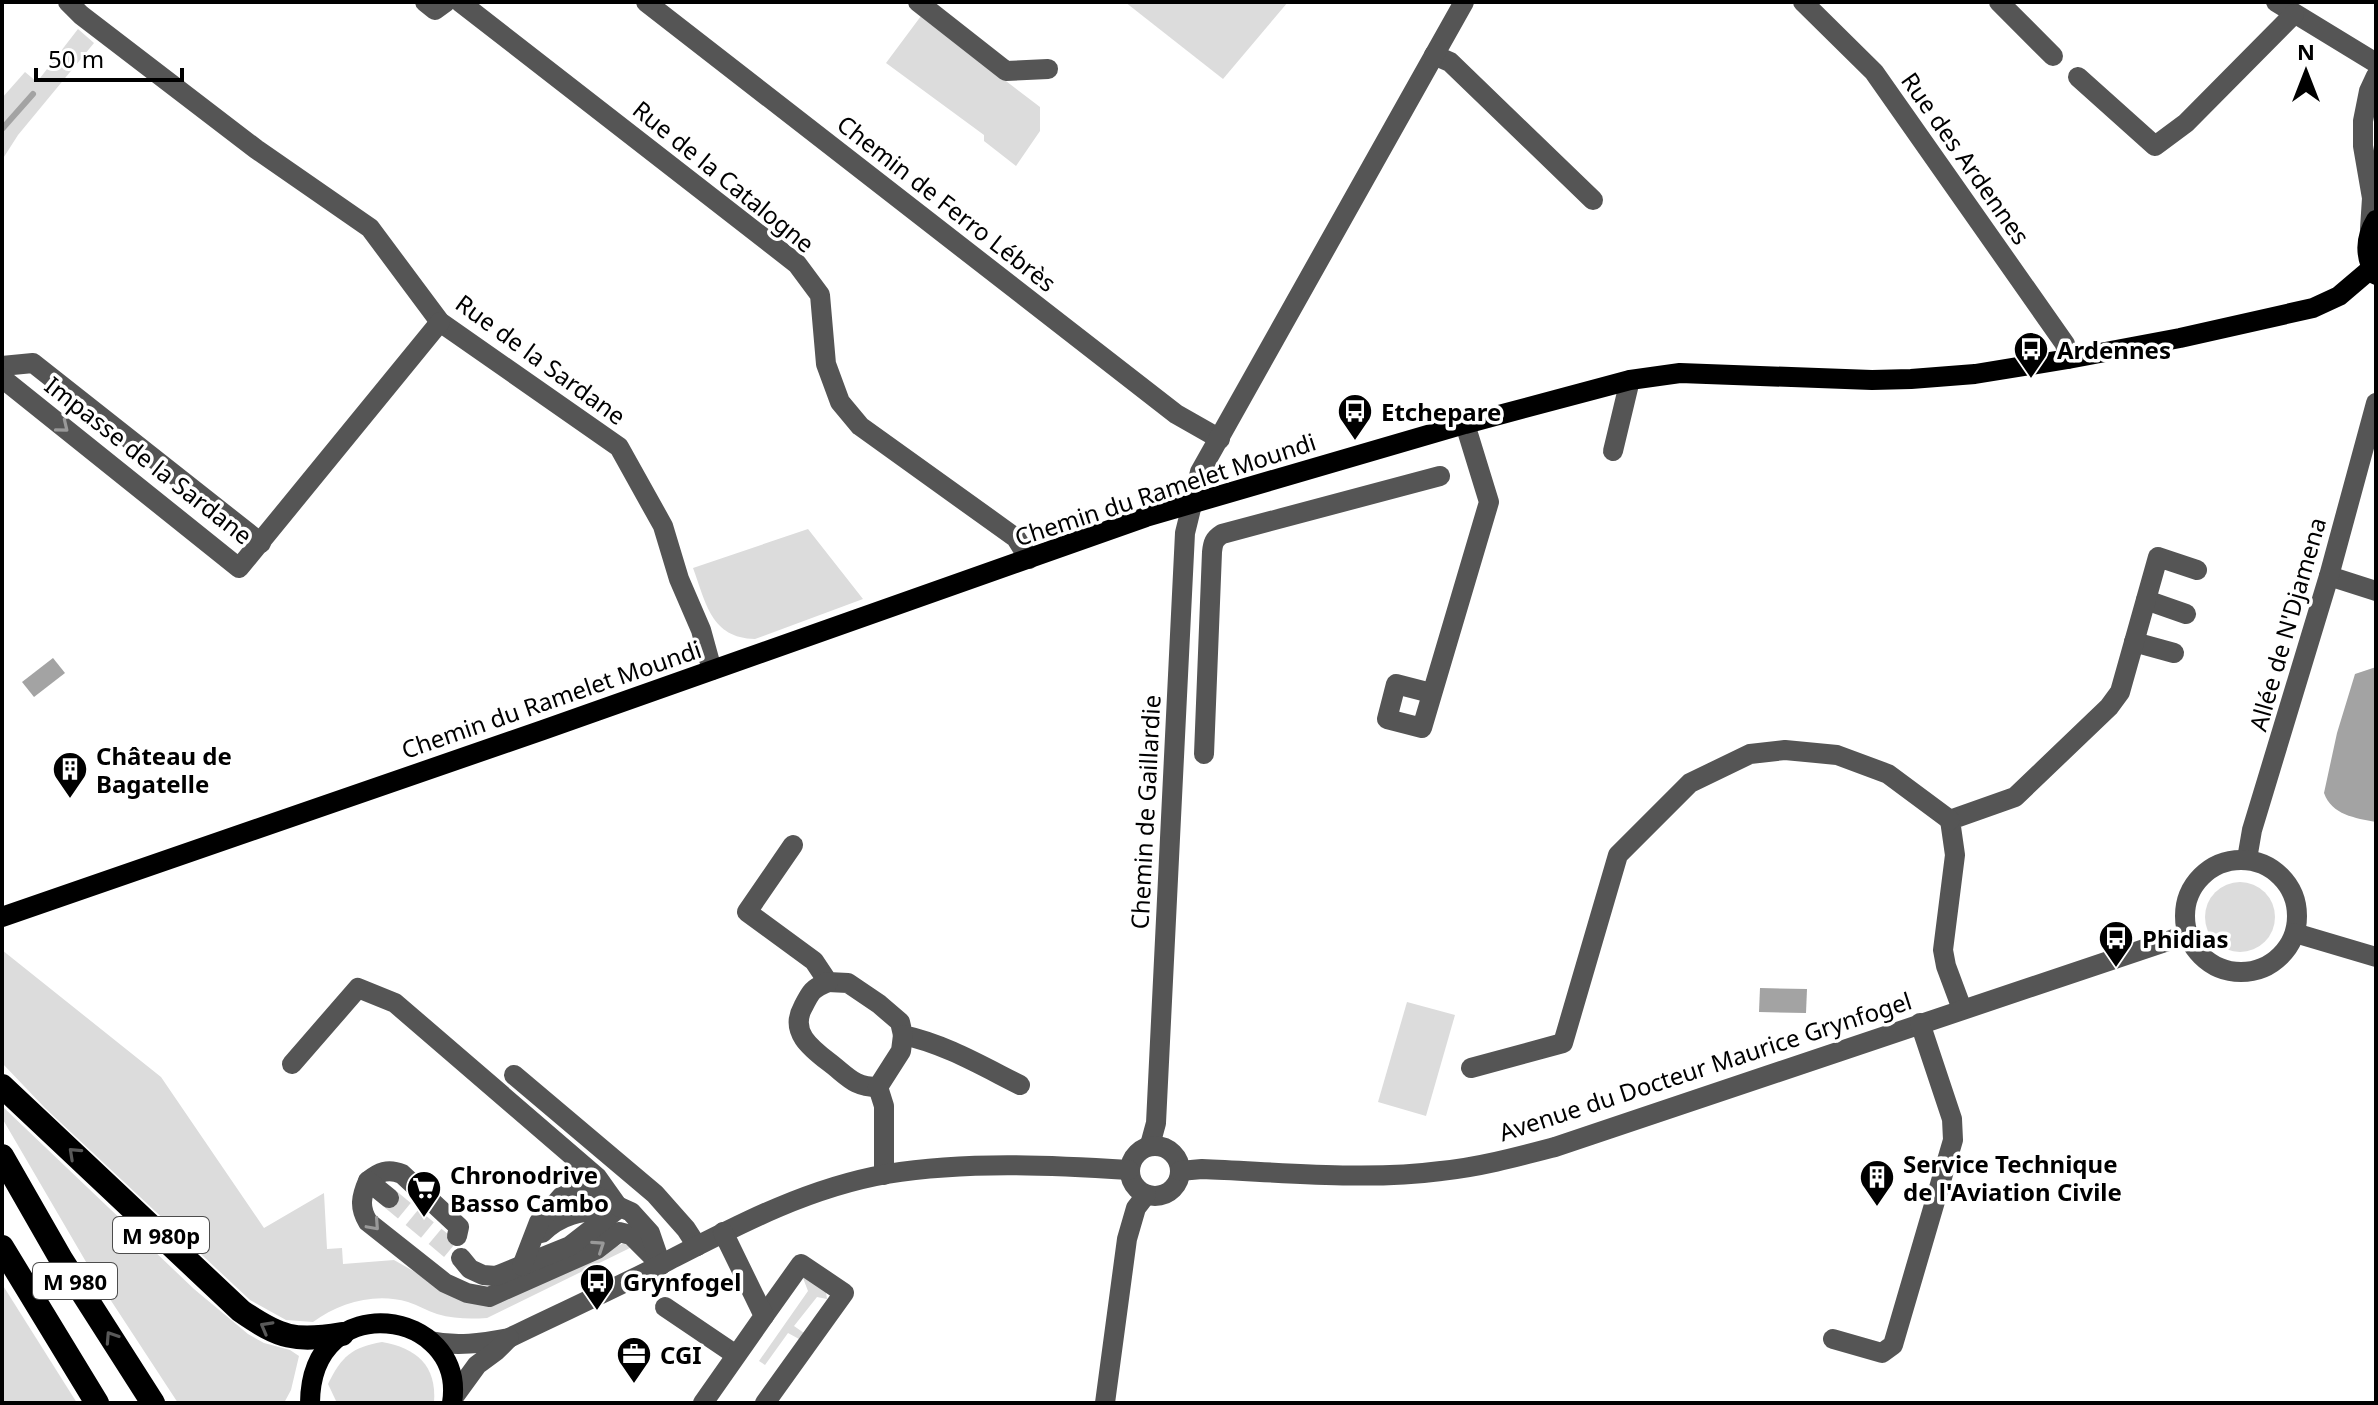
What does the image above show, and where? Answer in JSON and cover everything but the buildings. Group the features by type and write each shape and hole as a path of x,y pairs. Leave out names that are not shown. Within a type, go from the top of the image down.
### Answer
{"highway":[{"name":"M 980p","path":"2,1086 241,1311 261,1325 298,1339 342,1334"},
{"name":"M 980","path":"2,1156 61,1259 153,1403"},
{"name":"M 980","path":"2,1247 97,1403"}],"main road":[{"path":"2373,224 2367,249 2374,272"},
{"name":"Chemin du Ramelet Moundi","path":"2,917 1146,517 1465,424 1630,380 1680,373 1911,379 1975,374 2068,359 2313,308 2339,296 2374,272"},
{"path":"309,1403 311,1376 323,1352 342,1334 377,1322 405,1327 430,1341 443,1358 451,1377 453,1400"}],"street":[{"name":"Rue de la Sardane","path":"68,2 256,149 370,228 440,322 619,447 663,526 679,579 701,630 712,670"},
{"path":"425,2 435,10 446,2"},
{"name":"Rue de la Catalogne","path":"460,2 797,264 820,295 826,364 840,402 860,426 1016,538 1029,559"},
{"name":"Chemin de Ferro Lébrès","path":"646,2 1176,414 1220,439"},
{"path":"918,2 1006,71 1048,69"},
{"path":"1191,504 1200,472 1464,2"},
{"name":"Rue des Ardennes","path":"1803,2 1874,72 2065,344 2068,359"},
{"path":"1999,2 2053,56"},
{"path":"2276,2 2376,63"},
{"path":"2078,77 2155,146 2186,123 2294,14"},
{"path":"1434,55 1450,62 1593,200"},
{"path":"2373,224 2363,146 2363,121 2369,91 2376,76"},
{"path":"2363,121 2376,148"},
{"name":"Impasse de la Sardane","path":"2,378 239,568 440,322"},
{"name":"Impasse de la Sardane","path":"2,366 33,363 261,543"},
{"path":"1613,451 1630,380"},
{"name":"Allée de N'Djamena","path":"2247,859 2252,830 2329,576 2376,403"},
{"path":"1431,693 1489,502 1465,424"},
{"path":"1204,754 1212,552 1216,538 1440,476"},
{"name":"Chemin de Gaillardie","path":"1157,1146 1185,533 1191,504"},
{"path":"1950,820 2015,797 2109,707 2120,692 2158,557 2197,570"},
{"path":"2329,576 2376,591"},
{"path":"2146,600 2186,614"},
{"path":"2134,642 2174,653"},
{"path":"1471,1068 1563,1043 1618,855 1690,783 1750,754 1785,750 1837,755 1888,774 1950,820 1955,855 1943,950 1962,1009"},
{"path":"793,845 747,912 814,961 828,982"},
{"path":"2232,859 2247,859 2275,871 2288,884 2296,902 2298,921 2295,933 2284,953 2271,964 2240,972 2223,969 2208,962 2196,951 2186,935 2184,915 2188,894 2200,876 2218,864 2232,859"},
{"path":"2295,933 2376,957"},
{"name":"Avenue du Docteur Maurice Grynfogel","path":"1180,1171 1202,1169 1383,1175 1439,1172 1494,1163 1555,1147 2186,935"},
{"path":"828,982 848,983 900,1022 903,1035 901,1051 878,1087 861,1087 810,1047 799,1030 800,1013 812,989 828,982"},
{"path":"292,1064 358,988 395,1003 597,1177 619,1208"},
{"path":"1833,1339 1882,1353 1893,1345 1953,1140 1952,1119 1920,1023"},
{"path":"903,1035 957,1053 1020,1085"},
{"path":"514,1075 655,1194 697,1246"},
{"path":"878,1087 884,1106 884,1175"},
{"path":"1157,1146 1173,1153 1180,1171 1177,1183 1169,1192 1158,1196 1146,1195 1137,1189 1129,1170 1139,1150 1157,1146"},
{"path":"430,1341 447,1345 476,1344 509,1338 723,1232 817,1193 884,1175 939,1167 992,1165 1129,1170"},
{"path":"457,1236 459,1227 402,1174 393,1170 379,1172 368,1181 361,1196 361,1210 368,1222 445,1283 467,1293 489,1297 597,1249 619,1232 631,1235 661,1265"},
{"path":"522,1266 539,1218 565,1185 584,1178 594,1183 619,1208"},
{"path":"368,1181 389,1198"},
{"path":"1105,1403 1127,1239 1136,1208 1146,1195"},
{"path":"461,1258 470,1269 483,1275 496,1276 570,1246 619,1208"},
{"path":"522,1266 540,1235 555,1220 574,1213 619,1208 631,1212 650,1233 661,1265"},
{"path":"723,1232 764,1316"},
{"path":"703,1403 801,1264 844,1293 765,1403"},
{"path":"665,1307 736,1355"},
{"path":"453,1400 477,1365 509,1338"}],"shaded area":[{"path":"1125,2 1288,2 1223,79"},
{"path":"921,16 1040,107 1040,131 1016,166 984,141 984,135 886,63"},
{"path":"78,29 94,43 18,135 2,160 2,98 25,72 37,82"},
{"path":"808,529 863,599 755,639 740,637 719,625 707,606 693,568"},
{"path":"53,658 65,673 34,697 22,682"},
{"path":"2376,667 2376,822 2338,811 2324,793 2337,733 2355,674"},
{"path":"2240,882 2265,892 2275,917 2265,942 2240,952 2215,942 2205,917 2215,892"},
{"path":"2,950 161,1077 264,1228 324,1193 327,1249 342,1248 343,1264 394,1260 459,1297 552,1277 626,1242 632,1247 487,1318 450,1317 408,1302 383,1298 358,1301 334,1309 313,1322 286,1320 250,1300 45,1108 2,1063"},
{"path":"1760,988 1807,989 1806,1013 1759,1012"},
{"path":"1407,1002 1455,1015 1426,1116 1378,1102"},
{"path":"2,1106 194,1289 248,1334 299,1356 291,1390 284,1403 178,1403 89,1267 2,1118"},
{"path":"803,1278 826,1292 827,1299 817,1297 794,1326 804,1333 799,1339 788,1333 765,1365 759,1361 808,1291"},
{"path":"2,1284 77,1403 2,1403"},
{"path":"382,1342 405,1349 422,1360 432,1378 434,1403 337,1403 328,1384 338,1367 355,1350"}],"waterway":[{"path":"2,129 33,94"}],"tunnel":[{"path":"389,1198 461,1258"}],"place":[{"name":"Ardennes","path":"2031,380"},
{"name":"Etchepare","path":"1355,442"},
{"name":"Château de Bagatelle","path":"70,800"},
{"name":"Phidias","path":"2116,969"},
{"name":"Service Technique de l'Aviation Civile","path":"1877,1208"},
{"name":"Chronodrive Basso Cambo","path":"424,1219"},
{"name":"Grynfogel","path":"597,1312"},
{"name":"CGI","path":"634,1385"}]}
